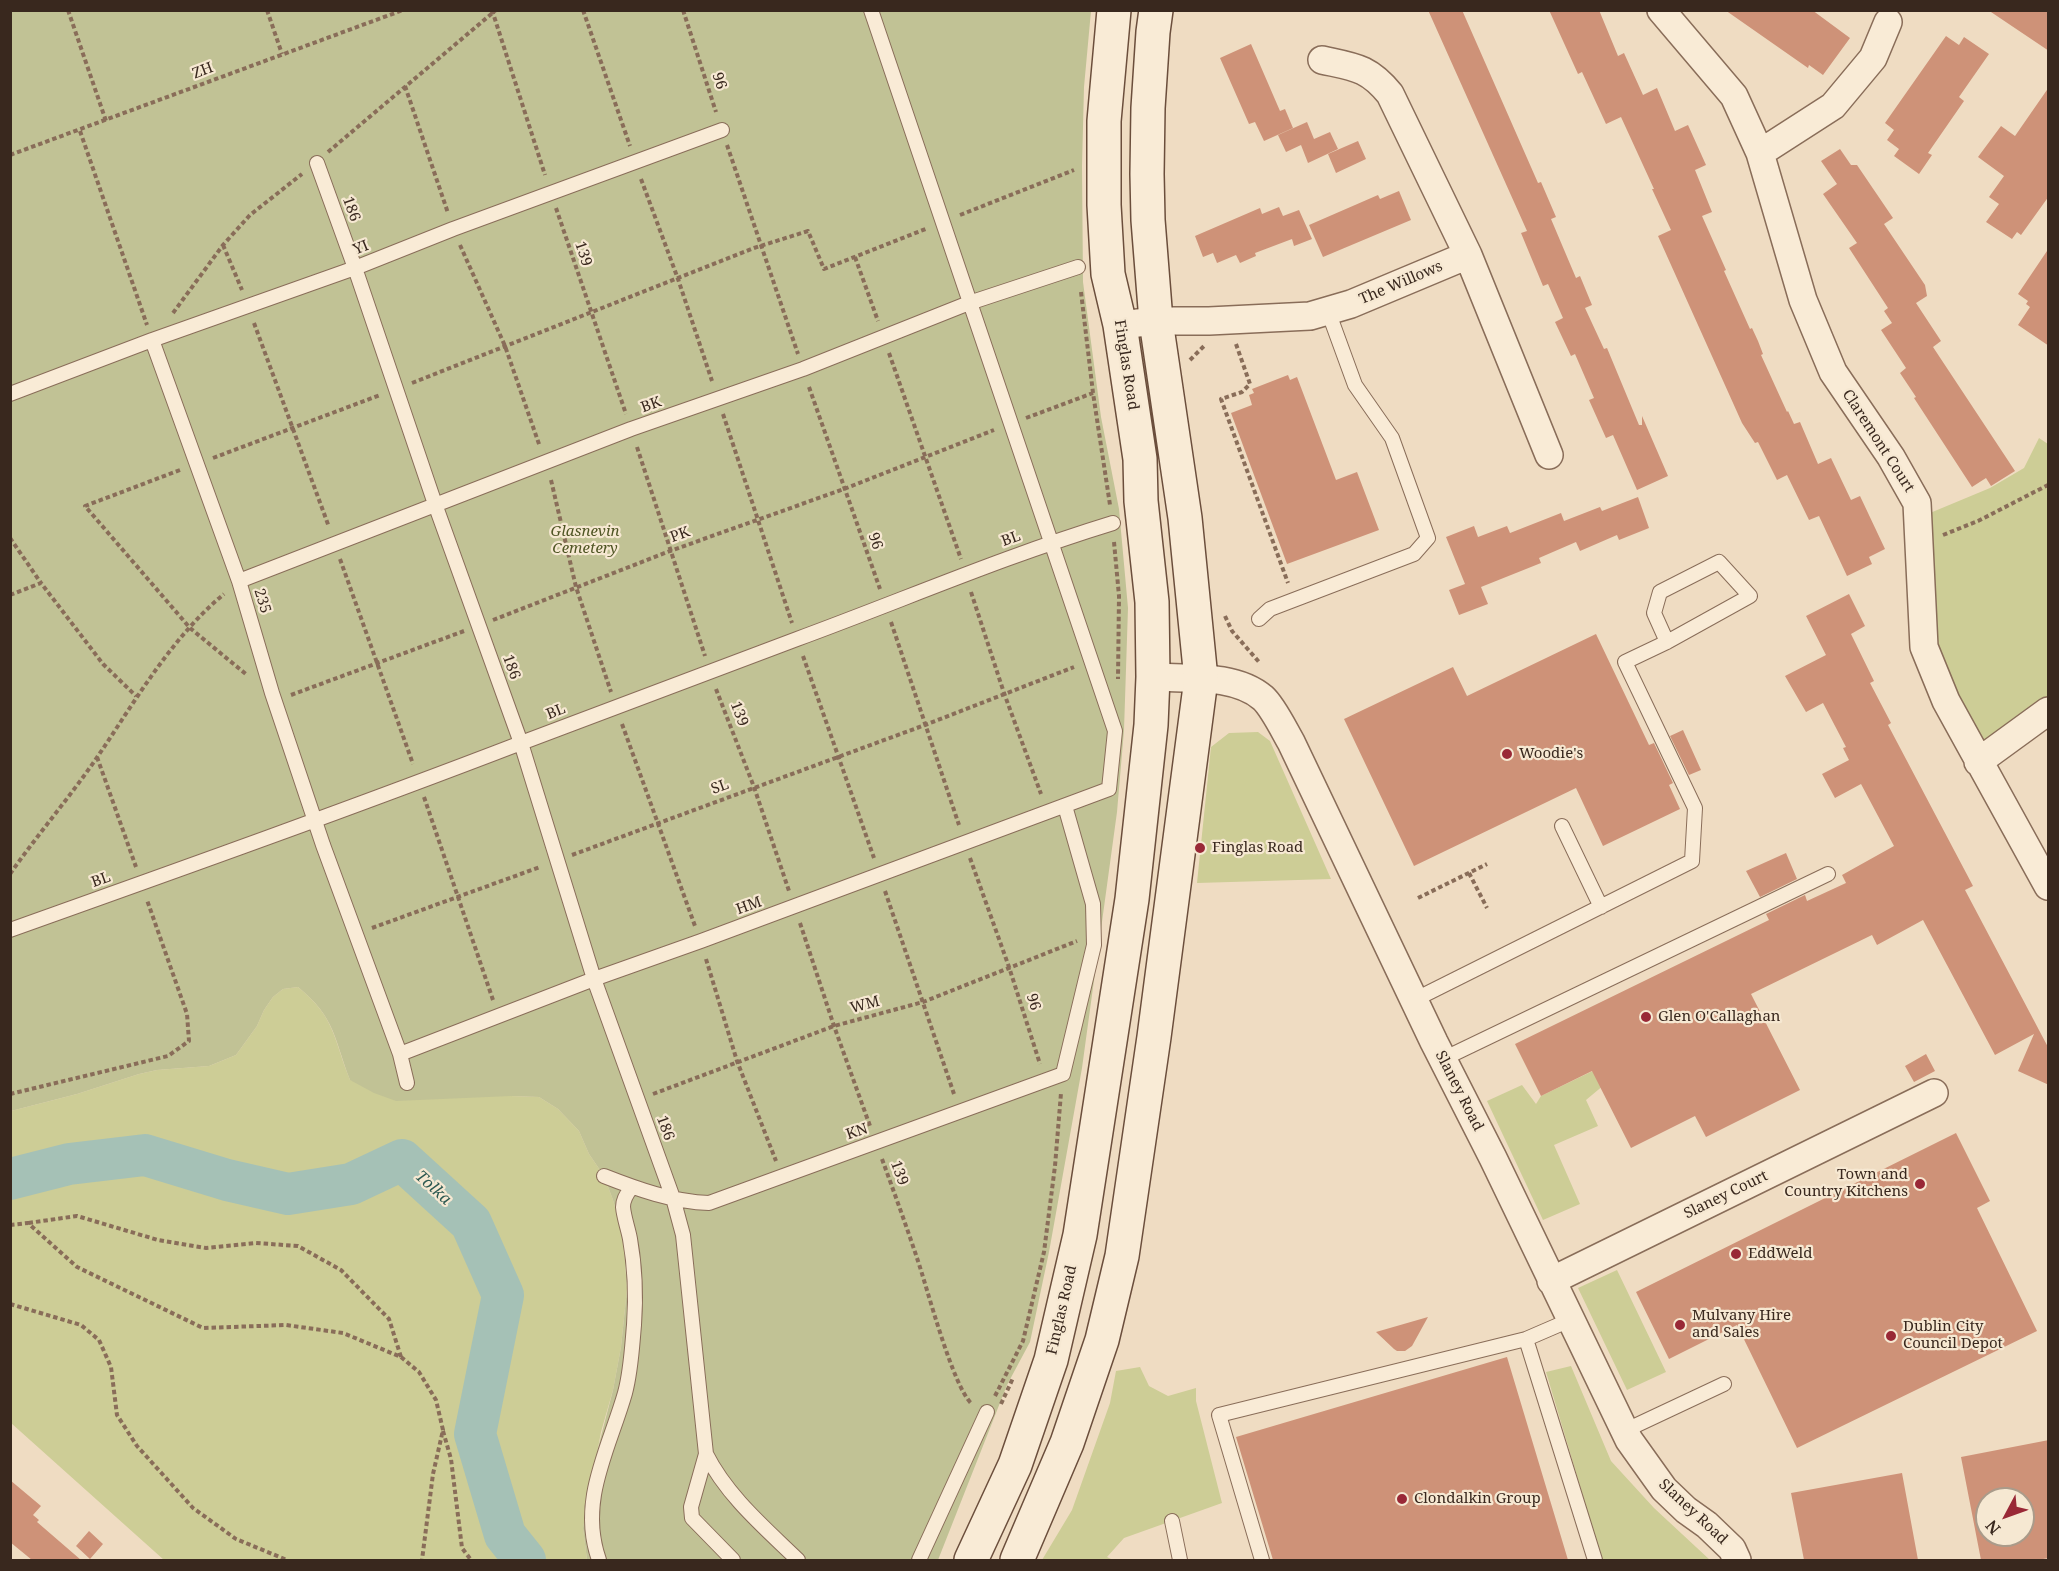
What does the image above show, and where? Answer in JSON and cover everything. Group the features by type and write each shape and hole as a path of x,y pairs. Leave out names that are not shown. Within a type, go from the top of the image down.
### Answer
{"main road":[{"name":"Finglas Road","path":"970,1560 1016,1465 1051,1360 1080,1235 1132,899 1151,725 1154,677 1152,602 1140,459 1120,325 1108,274 1103,177 1104,121 1114,10"},
{"path":"1017,1560 1070,1433 1102,1340 1122,1256 1154,1037 1201,679 1185,518 1156,321 1148,220 1148,108 1156,10"}],"street":[{"name":"Claremont Court","path":"1661,10 1734,96 1761,153 1803,300 1833,372 1891,457 1917,503 1924,647 1946,701 2049,886"},
{"path":"1761,153 1833,106 1873,58 1888,22"},
{"path":"1322,60 1362,69 1379,81 1390,94 1468,255 1549,455"},
{"name":"The Willows","path":"1120,325 1156,321 1311,316 1351,304 1468,255"},
{"name":"Slaney Road","path":"1154,677 1222,682 1248,688 1265,700 1291,742 1624,1431 1664,1489 1724,1541 1732,1549 1737,1560"},
{"path":"1978,762 2049,711"},
{"name":"Slaney Court","path":"1551,1281 1934,1093"}],"lane":[{"path":"871,10 1091,661"},
{"name":"YI","path":"10,394 152,340 355,268 453,229 722,130"},
{"name":"186","path":"317,163 435,504 521,743 594,979 671,1192 683,1235 706,1454"},
{"name":"BK","path":"239,581 631,429 803,369 969,303 1078,267"},
{"path":"1259,619 1270,609 1414,554 1428,538 1392,438 1355,386 1328,311"},
{"name":"235","path":"152,340 239,581 274,697 323,845 400,1054 407,1083"},
{"name":"BL","path":"10,930 521,743 886,606 965,573 1050,542 1113,523"},
{"path":"1414,1000 1692,861 1695,808 1624,662 1667,642 1750,596 1719,562 1660,592 1654,613 1667,642"},
{"name":"HM","path":"400,1054 594,979 1109,789 1114,731 1091,661"},
{"path":"1063,1074 1094,945 1093,904 1065,807"},
{"path":"1562,826 1601,907"},
{"path":"1443,1059 1828,874"},
{"name":"KN","path":"604,1176 632,1187 671,1192 694,1203 709,1203 1063,1074"},
{"path":"598,1560 592,1520 597,1475 626,1391 632,1341 635,1279 623,1206 626,1194 632,1187"},
{"path":"1262,1560 1219,1415 1526,1338 1570,1320"},
{"path":"1526,1338 1595,1560"},
{"path":"1624,1431 1724,1384"},
{"path":"919,1560 987,1412"},
{"path":"706,1454 691,1507 692,1518 734,1560"},
{"path":"706,1454 727,1488 798,1560"},
{"path":"1172,1521 1180,1560"}],"path":[{"path":"68,10 106,121"},
{"path":"267,10 282,54"},
{"name":"ZH","path":"10,155 404,10"},
{"path":"583,10 678,279 756,520 960,1112"},
{"name":"96","path":"683,10 761,246 1009,967 1045,1080"},
{"name":"139","path":"493,11 590,313 631,429 710,671 754,787 834,1026 917,1256 957,1378 966,1398 987,1412"},
{"path":"405,86 453,229 505,346 554,490 576,587 615,706 700,941 737,1061 782,1176"},
{"path":"80,131 152,340"},
{"path":"395,389 761,246 808,231 824,269 1074,170"},
{"path":"223,245 248,307 378,663 499,1015"},
{"path":"855,257 1047,812"},
{"path":"1078,267 1093,393 1113,523 1119,596 1118,680"},
{"path":"1236,344 1250,384 1242,392 1221,399 1294,600"},
{"path":"1187,365 1205,345"},
{"name":"PK","path":"274,697 378,663 478,626 670,551 844,489 1093,393"},
{"path":"1920,546 1978,522 2049,485"},
{"path":"10,538 40,584 103,664 136,696"},
{"path":"10,874 97,758 136,696 171,650 207,607 239,581"},
{"path":"10,596 40,584"},
{"path":"165,597 190,628 274,697"},
{"name":"SL","path":"357,933 925,725 1091,661"},
{"path":"10,1094 168,1056 189,1041 187,1014 97,758"},
{"path":"1418,898 1487,864"},
{"path":"1469,873 1487,908"},
{"name":"WM","path":"637,1100 834,1026 923,1002 1088,937 1094,945"},
{"path":"987,1412 1023,1341 1044,1252 1055,1166 1063,1074"},
{"path":"10,1225 77,1216 158,1240 206,1248 256,1243 298,1246 341,1270 389,1319 401,1357"},
{"path":"28,1223 77,1267 203,1328 286,1325 343,1333 401,1357 418,1372 436,1400 451,1459 462,1548 471,1560"},
{"path":"10,1304 81,1325 99,1340 111,1366 117,1415 137,1446 194,1508 236,1539 287,1560"},
{"path":"422,1560 433,1474 443,1430"}],"green space":[{"name":"Glasnevin Cemetery","path":"10,11 1091,11 1084,87 1083,282 1101,417 1119,509 1128,608 1124,730 1117,812 1082,1068 1049,1252 1030,1342 1007,1385 938,1560 587,1560 583,1528 590,1479 613,1390 621,1347 627,1289 623,1236 604,1176 589,1154 579,1131 558,1109 539,1097 396,1101 374,1093 350,1080 327,1019 298,987 283,989 273,997 257,1026 236,1055 209,1066 157,1070 139,1074 77,1094 11,1111"},
{"path":"2039,438 2048,444 2048,711 1978,762 1946,701 1918,518 1990,488 2024,468"},
{"path":"1258,732 1270,741 1331,879 1197,883 1211,747 1229,733"},
{"path":"298,987 327,1019 350,1080 539,1097 558,1109 579,1131 589,1154 604,1176 623,1236 627,1289 621,1347 613,1390 601,1432 583,1528 587,1560 164,1560 11,1423 11,1111 77,1094 139,1074 157,1070 209,1066 236,1055 257,1026 273,997 283,989"},
{"path":"1659,1039 1586,1100 1598,1126 1554,1145 1580,1204 1543,1220 1487,1101 1522,1085 1536,1104 1541,1096"},
{"path":"1617,1270 1666,1372 1627,1390 1578,1288"},
{"path":"1571,1366 1611,1461 1654,1508 1710,1560 1602,1560 1546,1372"},
{"path":"1140,1367 1149,1386 1168,1396 1196,1388 1196,1401 1222,1503 1124,1538 1107,1557 1113,1560 1042,1560 1072,1510 1110,1403 1116,1371"}],"building":[{"path":"1428,10 1462,10 1538,183 1541,182 1556,217 1551,219 1576,278 1580,276 1592,305 1585,308 1604,349 1607,348 1639,425 1642,425 1642,416 1668,476 1637,490 1613,435 1606,438 1589,400 1594,398 1575,354 1571,356 1555,322 1563,318 1548,284 1543,286 1521,233 1527,231"},
{"path":"1549,10 1599,10 1618,56 1624,53 1643,95 1657,88 1675,131 1688,125 1706,165 1695,170 1712,212 1702,216 1726,270 1724,271 1750,329 1752,328 1758,341 1763,354 1761,355 1787,412 1794,424 1800,422 1818,464 1831,458 1851,500 1860,496 1885,549 1869,557 1872,564 1847,576 1819,516 1809,520 1787,475 1777,480 1758,442 1755,443 1742,423 1658,236 1671,230 1621,117 1606,124 1582,72 1578,74"},
{"path":"1725,10 1812,10 1850,38 1823,75 1809,65 1808,68"},
{"path":"1988,10 2049,10 2049,51"},
{"path":"1946,36 1959,45 1964,37 1989,54 1959,97 1964,101 1928,153 1932,155 1919,174 1894,156 1899,149 1887,140 1894,130 1885,123"},
{"path":"1251,44 1280,111 1285,109 1293,128 1264,141 1255,122 1249,124 1220,58"},
{"path":"2049,87 2049,196 2021,235 2017,232 2012,239 1986,222 1999,204 1989,197 2004,176 1978,157 2001,126 2015,136"},
{"path":"1307,122 1314,139 1330,132 1338,149 1308,163 1301,145 1286,152 1278,135"},
{"path":"1358,141 1366,159 1336,173 1328,154"},
{"path":"1840,149 1851,165 1857,165 1893,218 1884,224 1925,285 1927,296 1916,303 1941,341 1933,347 2015,471 1991,486 1986,478 1972,487 1900,373 1906,368 1881,330 1892,323 1884,311 1888,308 1849,248 1857,243 1823,194 1837,184 1821,161"},
{"path":"1399,191 1411,220 1323,257 1309,225 1378,195 1380,199"},
{"path":"1279,207 1283,216 1299,210 1312,239 1294,246 1292,239 1255,253 1256,256 1240,263 1236,255 1217,263 1213,253 1203,257 1195,236 1260,208 1262,214"},
{"path":"2049,248 2049,346 2018,325 2030,307 2026,304 2028,301 2018,294"},
{"path":"1288,375 1290,380 1297,377 1336,480 1357,472 1379,530 1287,564 1231,413 1252,405 1249,395 1254,393 1252,389"},
{"path":"1638,497 1649,528 1619,540 1617,535 1580,551 1576,542 1539,558 1541,563 1481,587 1488,604 1459,615 1449,590 1465,584 1446,537 1474,526 1478,537 1507,526 1510,533 1561,513 1564,521 1600,507 1602,511"},
{"path":"1849,594 1865,626 1851,634 1874,681 1870,683 1891,723 1888,725 1973,886 1965,890 2049,1049 2049,1085 2018,1071 2034,1034 1995,1055 1923,920 1877,945 1872,935 1751,994 1800,1090 1706,1137 1695,1116 1631,1148 1592,1071 1541,1096 1515,1044 1769,920 1766,914 1805,895 1807,901 1846,883 1842,875 1894,846 1861,784 1835,798 1822,774 1849,760 1843,748 1846,747 1823,703 1806,712 1785,676 1826,655 1806,616"},
{"name":"Woodie's","path":"1596,634 1649,745 1654,743 1673,783 1669,785 1680,809 1603,846 1576,788 1414,866 1344,719 1453,667 1467,696"},
{"path":"1683,730 1701,770 1689,775 1670,736"},
{"path":"1786,853 1797,879 1760,897 1746,871"},
{"path":"1926,1054 1935,1071 1914,1082 1905,1066"},
{"path":"1956,1133 1990,1201 1977,1208 2037,1331 1797,1448 1737,1325 1669,1359 1636,1292"},
{"path":"1428,1317 1412,1346 1405,1351 1397,1351 1376,1332"},
{"name":"Clondalkin Group","path":"1507,1357 1568,1560 1273,1560 1236,1437"},
{"path":"2049,1440 2049,1558 1981,1560 1978,1547 2035,1547 2035,1487 1975,1487 1975,1529 1961,1457"},
{"path":"1902,1473 1918,1560 1804,1560 1791,1493"},
{"path":"10,1480 41,1506 33,1515 39,1520 37,1522 81,1560 32,1560 10,1542"},
{"path":"89,1531 103,1544 90,1559 76,1546"}],"waterway":[{"name":"Tolka","path":"10,1179 69,1164 145,1155 227,1180 288,1194 351,1184 402,1160 471,1223 503,1295 475,1434 505,1535 525,1560"}],"place":[{"name":"Woodie's","path":"1507,754"},
{"name":"Finglas Road","path":"1200,848"},
{"name":"Glen O'Callaghan","path":"1646,1017"},
{"name":"Town and Country Kitchens","path":"1920,1184"},
{"name":"EddWeld","path":"1736,1254"},
{"name":"Mulvany Hire and Sales","path":"1680,1325"},
{"name":"Dublin City Council Depot","path":"1891,1336"},
{"name":"Clondalkin Group","path":"1402,1499"}]}
